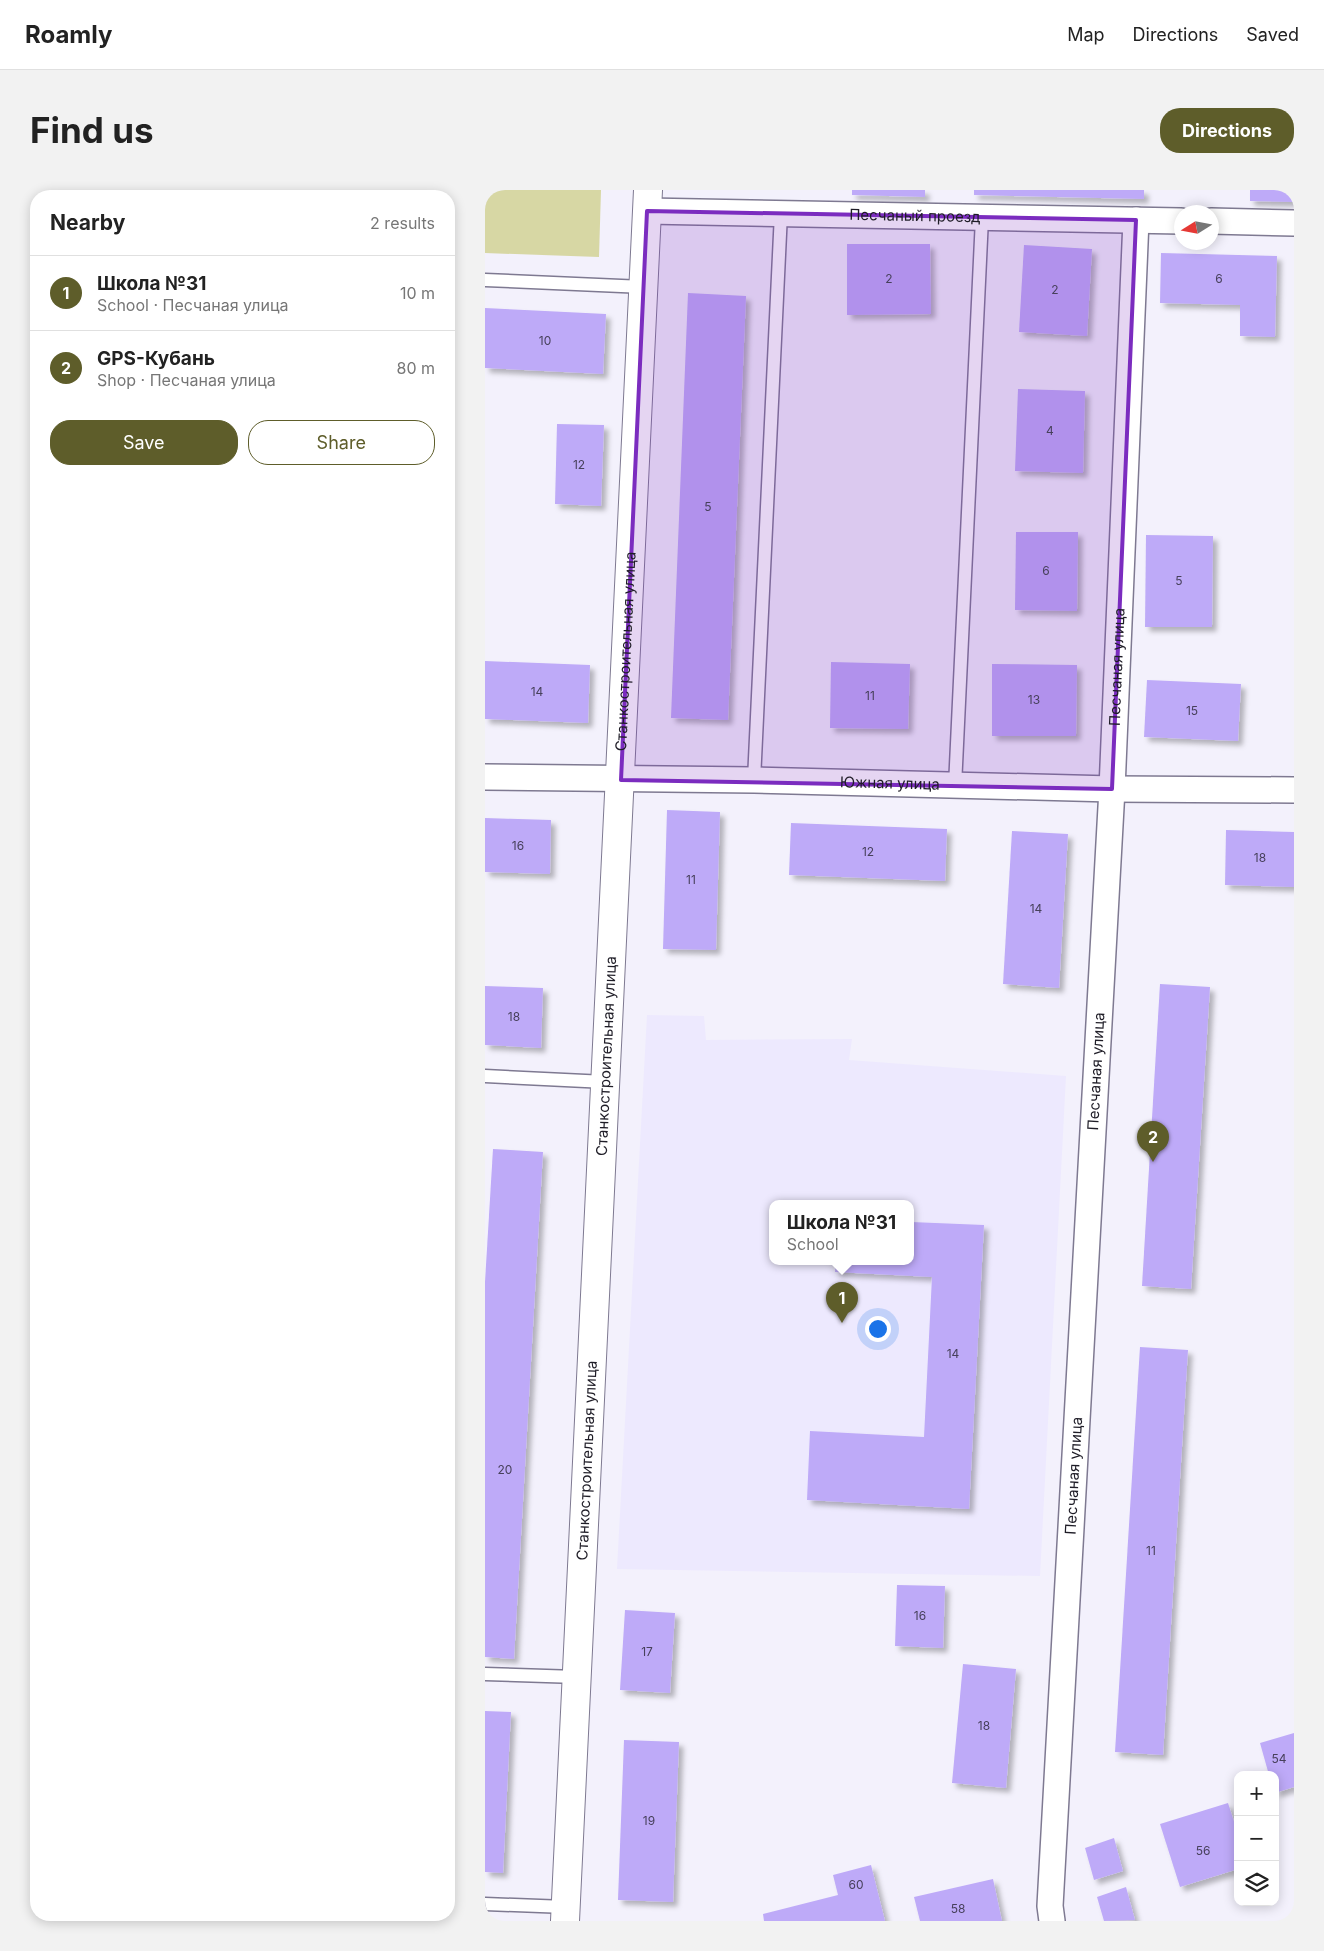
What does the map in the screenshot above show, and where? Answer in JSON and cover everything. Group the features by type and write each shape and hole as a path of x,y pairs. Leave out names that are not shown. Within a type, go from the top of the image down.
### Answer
{"street":[{"name":"Песчаный проезд","path":"648,201 781,213 1174,221"},
{"name":"Станкостроительная улица","path":"566,1914 648,201"},
{"name":"Песчаная улица","path":"1052,1921 1050,1896 1112,789 1137,220"},
{"path":"1219,221 1294,223"},
{"name":"Южная улица","path":"485,777 754,780 1112,789 1294,790"}],"lane":[{"path":"754,780 781,213"},
{"path":"955,786 982,218"},
{"path":"485,280 644,287"},
{"path":"485,1076 607,1082"},
{"path":"485,1674 577,1677"},
{"path":"485,1904 566,1914"}],"highlighted area":[{"path":"647,211 1136,220 1112,789 621,780"}],"shaded area":[{"path":"647,1015 704,1016 706,1040 852,1039 849,1060 1066,1076 1040,1576 617,1569"}],"green space":[{"path":"485,190 601,190 599,257 485,253"}],"building":[{"path":"852,190 925,190 925,197 852,195"},
{"path":"974,190 1144,190 1144,199 974,195"},
{"path":"1250,190 1294,190 1294,202 1250,201"},
{"path":"847,244 930,244 931,314 847,315"},
{"path":"1024,245 1092,249 1087,336 1019,332"},
{"path":"1161,253 1277,256 1275,337 1240,336 1240,305 1160,303"},
{"path":"688,293 746,296 728,720 671,718"},
{"path":"485,308 606,314 603,374 485,368"},
{"path":"1018,389 1085,391 1083,473 1015,471"},
{"path":"557,424 604,425 601,506 555,504"},
{"path":"1016,532 1078,532 1077,611 1015,610"},
{"path":"1146,535 1213,536 1212,627 1145,627"},
{"path":"485,661 590,665 588,723 485,719"},
{"path":"831,662 910,664 908,729 830,728"},
{"path":"992,664 1077,665 1076,736 992,736"},
{"path":"1147,680 1241,684 1238,741 1144,737"},
{"path":"667,810 720,812 716,950 663,949"},
{"path":"485,818 551,820 550,874 485,872"},
{"path":"791,823 947,829 945,881 789,875"},
{"path":"1226,830 1294,832 1294,887 1225,885"},
{"path":"1012,831 1068,834 1059,988 1003,984"},
{"path":"1160,984 1210,987 1191,1289 1142,1286"},
{"path":"485,986 543,988 541,1048 485,1045"},
{"path":"493,1149 543,1152 514,1659 485,1657 485,1282"},
{"path":"914,1222 984,1225 969,1509 807,1500 810,1431 924,1437 932,1277 835,1272 836,1265 914,1265"},
{"path":"1140,1347 1188,1350 1163,1755 1115,1752"},
{"path":"897,1585 945,1586 943,1648 895,1646"},
{"path":"625,1610 675,1613 670,1693 620,1690"},
{"path":"963,1664 1016,1669 1006,1788 952,1783"},
{"path":"485,1711 511,1712 503,1873 485,1872"},
{"path":"1294,1733 1294,1787 1279,1792 1279,1771 1268,1771 1260,1743"},
{"path":"624,1740 679,1742 673,1902 618,1900"},
{"path":"1228,1803 1234,1822 1234,1870 1180,1887 1160,1824"},
{"path":"1114,1838 1123,1871 1094,1880 1085,1848"},
{"path":"871,1865 885,1921 764,1921 763,1914 838,1895 833,1875"},
{"path":"993,1879 1002,1921 920,1921 914,1897"},
{"path":"1126,1887 1135,1920 1104,1921 1097,1897"}],"place":[{"name":"GPS-Кубань","path":"1153,1162"},
{"name":"Школа №31","path":"842,1323"}]}
